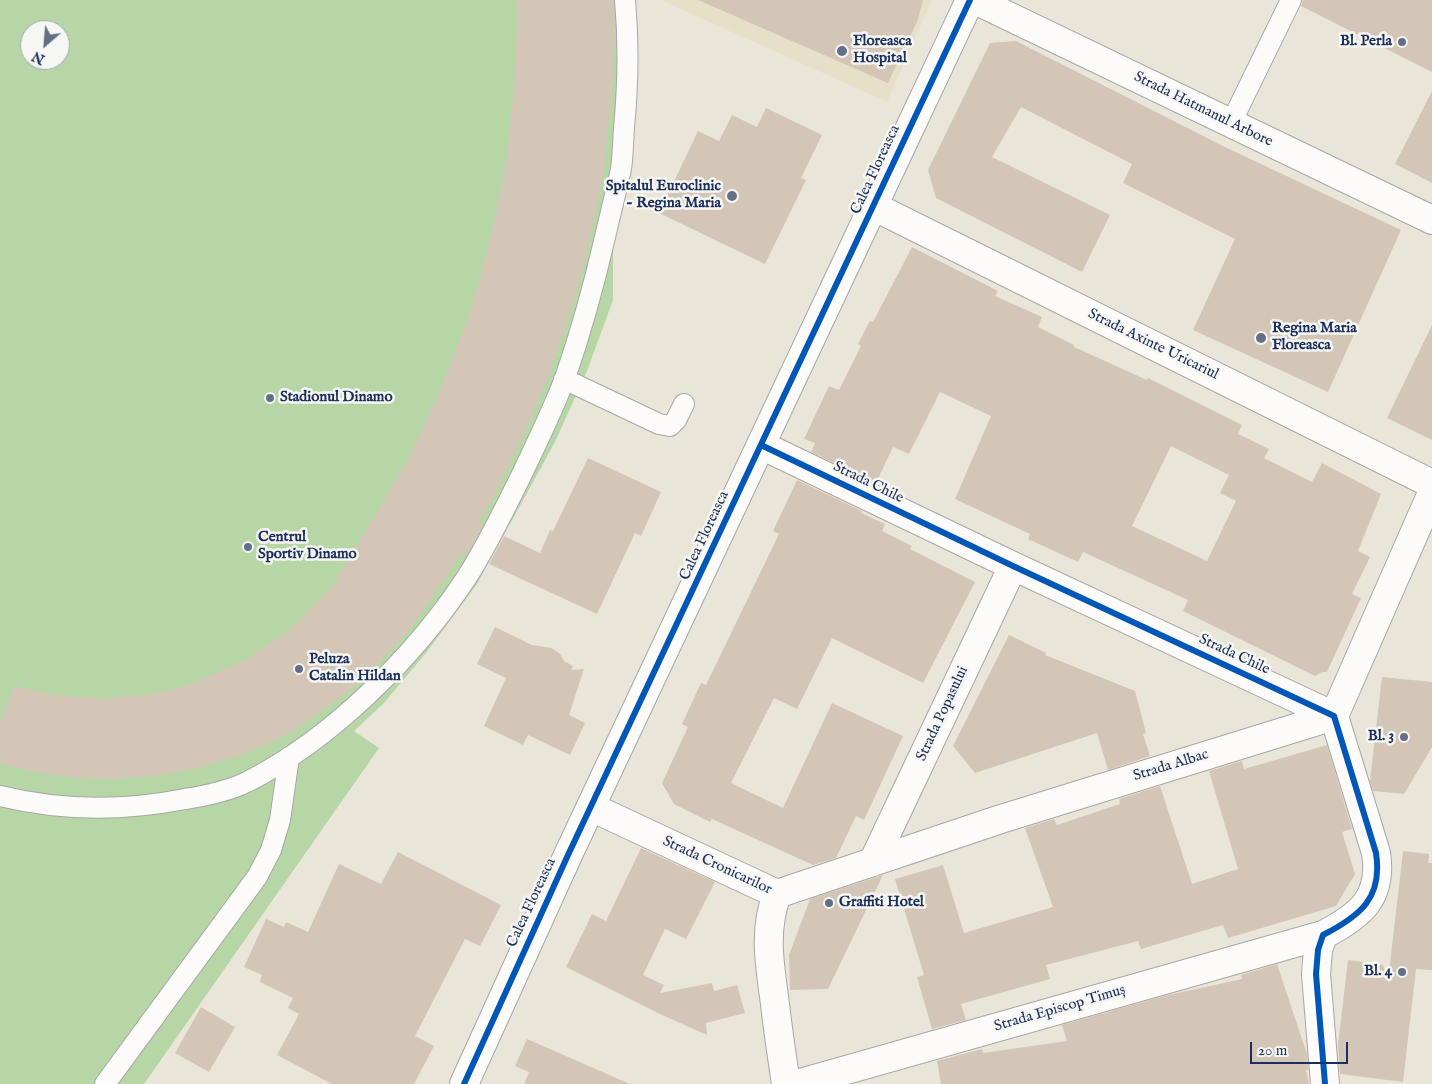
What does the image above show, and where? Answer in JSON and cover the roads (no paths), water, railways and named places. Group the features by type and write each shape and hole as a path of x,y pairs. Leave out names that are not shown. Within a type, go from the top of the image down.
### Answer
{"street":[{"name":"Calea Floreasca","path":"464,1084 591,807 970,0"},
{"name":"Strada Hatmanul Arbore","path":"975,0 1432,220"},
{"name":"Strada Axinte Uricariul","path":"873,206 1432,484"},
{"name":"Strada Chile","path":"762,445 1334,716"},
{"path":"1325,1084 1316,974 1318,950 1323,935 1344,924 1366,905 1376,886 1378,869 1376,853 1334,716 1432,493"},
{"name":"Strada Popasului","path":"873,862 1014,566"},
{"name":"Strada Albac","path":"777,894 1001,819 1334,716"},
{"name":"Strada Cronicarilor","path":"591,807 777,894 769,923 768,954 786,1084"},
{"name":"Strada Episcop Timuș","path":"797,1084 1323,935"}],"lane":[{"path":"0,796 69,808 117,808 154,805 204,796 245,783 312,741 373,690 418,643 467,576 506,507 564,379 589,301 621,168 628,92 625,0"},
{"path":"1231,123 1291,0"},
{"path":"564,379 659,424 670,426 676,420 684,404"},
{"path":"105,1084 257,877 271,850 280,820 289,757"}],"place":[{"name":"Bl. Perla","path":"1402,42"},
{"name":"Floreasca Hospital","path":"842,51"},
{"name":"Spitalul Euroclinic - Regina Maria","path":"732,196"},
{"name":"Regina Maria Floreasca","path":"1261,338"},
{"name":"Stadionul Dinamo","path":"270,398"},
{"name":"Centrul Sportiv Dinamo","path":"248,547"},
{"name":"Peluza Catalin Hildan","path":"299,669"},
{"name":"Bl. 3","path":"1404,737"},
{"name":"Graffiti Hotel","path":"829,903"},
{"name":"Bl. 4","path":"1402,972"}]}
